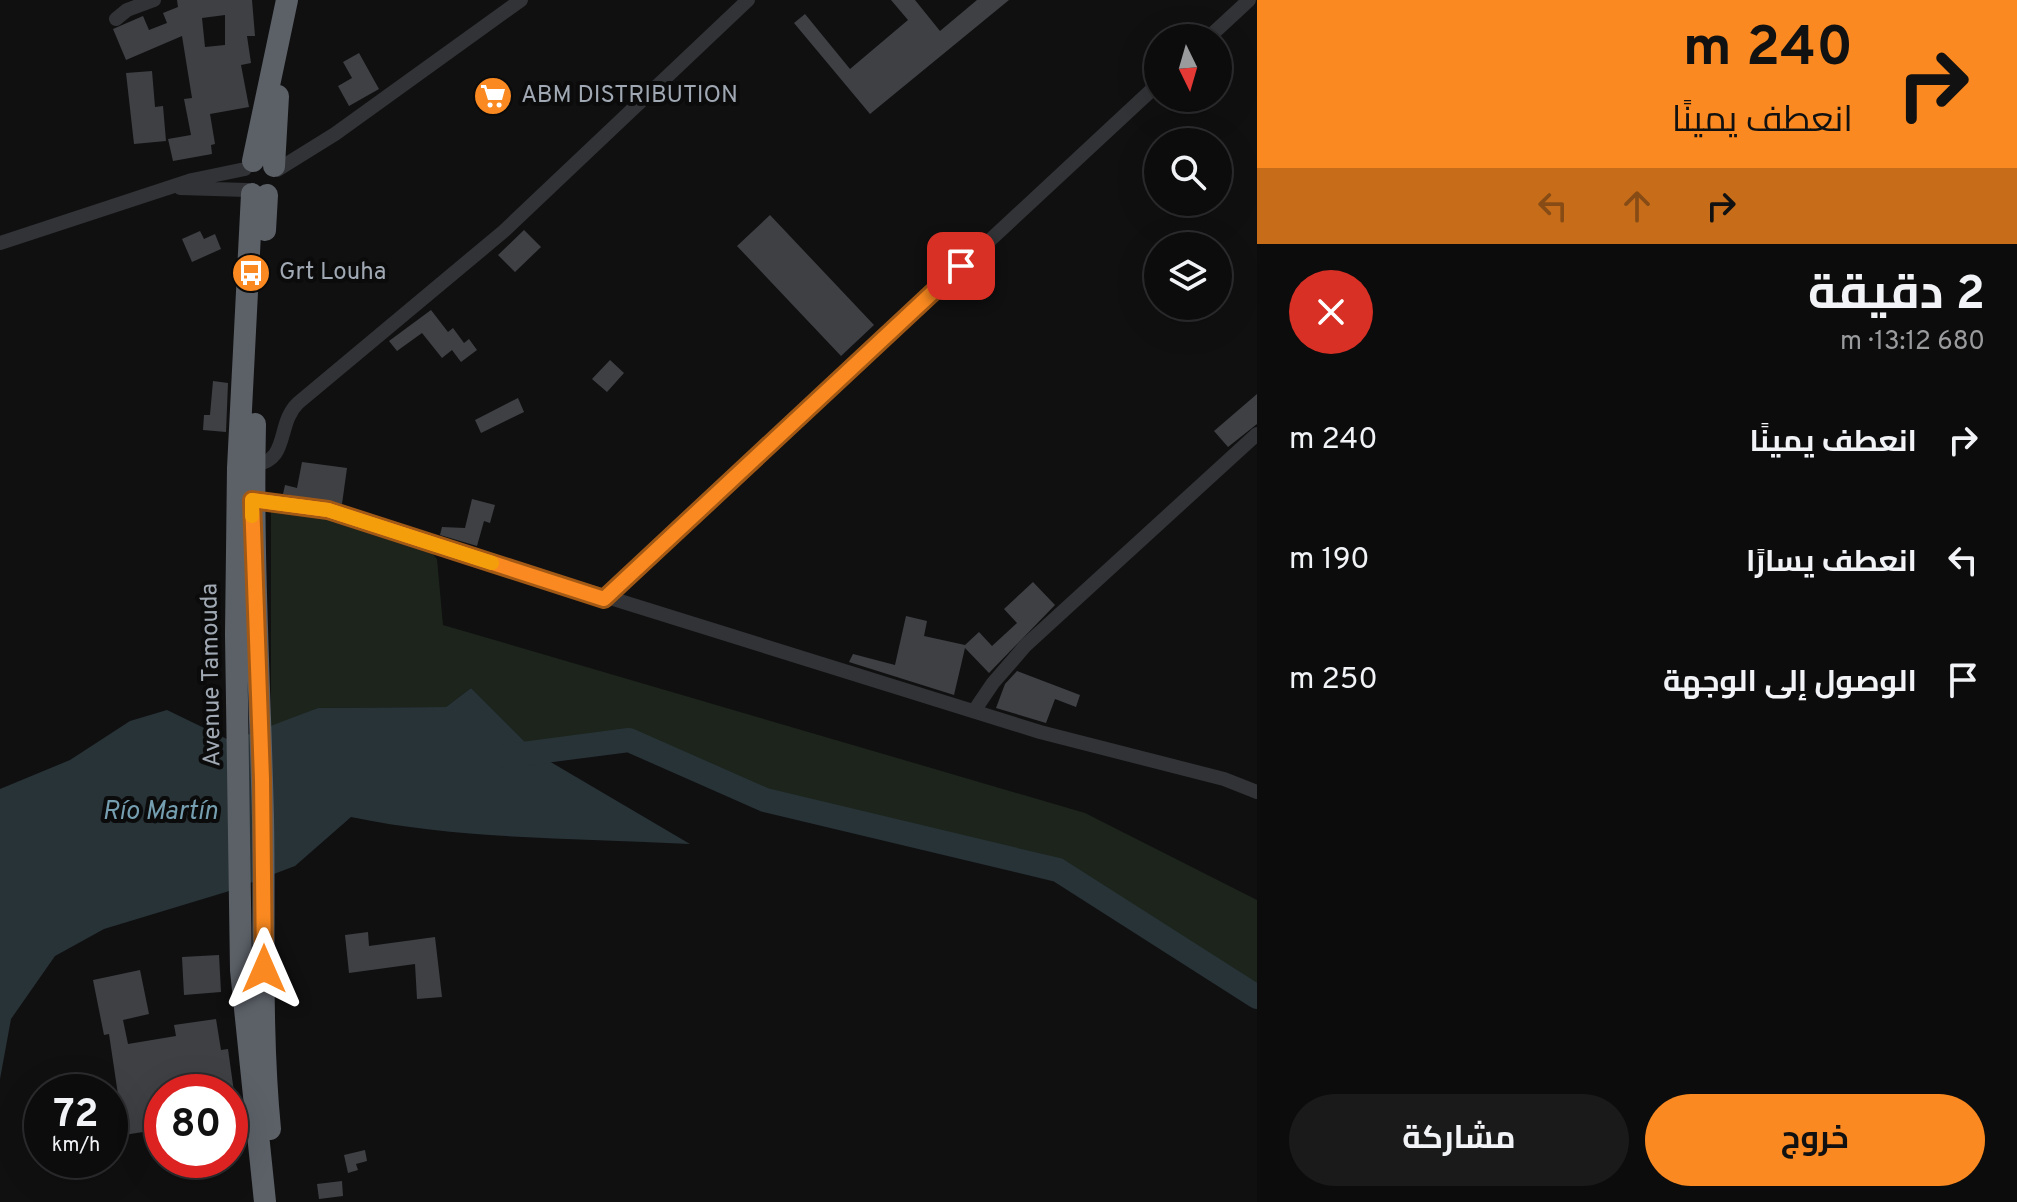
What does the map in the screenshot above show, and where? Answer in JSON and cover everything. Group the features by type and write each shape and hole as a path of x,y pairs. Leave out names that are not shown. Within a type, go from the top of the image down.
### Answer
{"highway":[{"name":"Avenue Tamouda","path":"248,663 238,468 264,177 287,0"},
{"name":"Avenue Tamouda","path":"264,177 248,663 251,1096 265,1202"},
{"name":"Avenue Tamouda","path":"252,970 278,1202"}],"street":[{"path":"116,19 127,10 154,0"},
{"path":"0,243 163,188 264,177 521,0"},
{"path":"254,465 270,461 278,454 285,421 298,403 504,231 748,0"},
{"path":"1223,24 1249,0"},
{"path":"604,599 1144,97"},
{"path":"163,188 264,177"},
{"path":"974,711 993,683 1026,645 1167,520 1257,434"},
{"path":"252,500 328,510 604,599 1081,744 1224,779 1257,792"}],"shaded area":[{"path":"271,505 419,538 437,559 443,625 1085,813 1257,900 1257,997 1058,870 765,800 629,740 537,754 471,688 446,707 318,708 271,728"}],"water":[{"name":"Río Martín","path":"471,688 537,754 690,844 477,834 351,817 295,866 226,892 104,929 55,956 11,1019 0,1079 0,789 70,760 130,721 167,710 231,741 318,708 446,707"}],"building":[{"path":"177,0 252,0 255,36 247,36 251,63 241,65 249,107 210,114 215,144 211,145 212,154 173,161 168,139 191,135 184,99 192,98 182,36 126,60 113,29 143,16 149,30 167,23 163,13 178,7","holes":["225,15 225,45 205,47 202,18"]},
{"path":"891,0 915,0 940,31 977,0 1009,0 870,114 794,23 805,14 850,69 908,20"},
{"path":"359,53 379,89 349,106 338,86 352,78 343,62"},
{"path":"152,71 155,107 163,106 166,141 134,144 126,73"},
{"path":"770,215 874,325 841,356 737,246"},
{"path":"524,230 541,247 515,272 498,255"},
{"path":"200,231 204,239 215,234 221,249 192,262 182,239"},
{"path":"431,310 448,332 453,328 464,343 469,339 477,350 461,362 452,350 442,358 422,333 397,351 389,341"},
{"path":"610,360 624,373 607,392 592,379"},
{"path":"213,381 228,383 226,432 203,430 204,415 210,415"},
{"path":"1257,394 1257,424 1228,447 1214,431"},
{"path":"518,398 524,412 481,433 475,420"},
{"path":"302,462 347,468 342,504 283,494 285,485 297,488"},
{"path":"472,499 495,505 490,523 484,521 477,546 440,535 442,527 465,528"},
{"path":"1033,582 1055,605 989,673 965,648 954,695 849,662 853,654 895,665 906,616 927,621 924,636 965,645 979,632 992,646 1017,623 1004,609"},
{"path":"1017,671 1080,695 1076,707 1055,699 1046,723 996,708 1005,684"},
{"path":"368,932 369,946 435,937 442,997 417,999 415,964 349,973 345,935"},
{"path":"219,955 221,992 184,995 182,957"},
{"path":"140,970 149,1014 123,1020 128,1044 176,1036 174,1025 216,1019 221,1050 228,1049 231,1074 144,1074 144,1132 128,1134 128,1074 115,1074 109,1034 104,1035 93,980"},
{"path":"365,1150 367,1161 356,1164 358,1170 348,1173 344,1155"},
{"path":"342,1181 343,1196 319,1199 317,1184"}],"waterway":[{"path":"506,756 629,740 765,800 1058,870 1257,997"}],"slow traffic":[{"path":"252,516 252,500 328,510 492,563"}],"place":[{"name":"ABM DISTRIBUTION","path":"493,96"},
{"name":"Grt Louha","path":"251,273"}],"route":[{"path":"264,969 259,661 252,500 328,510 604,599 961,266"}]}
